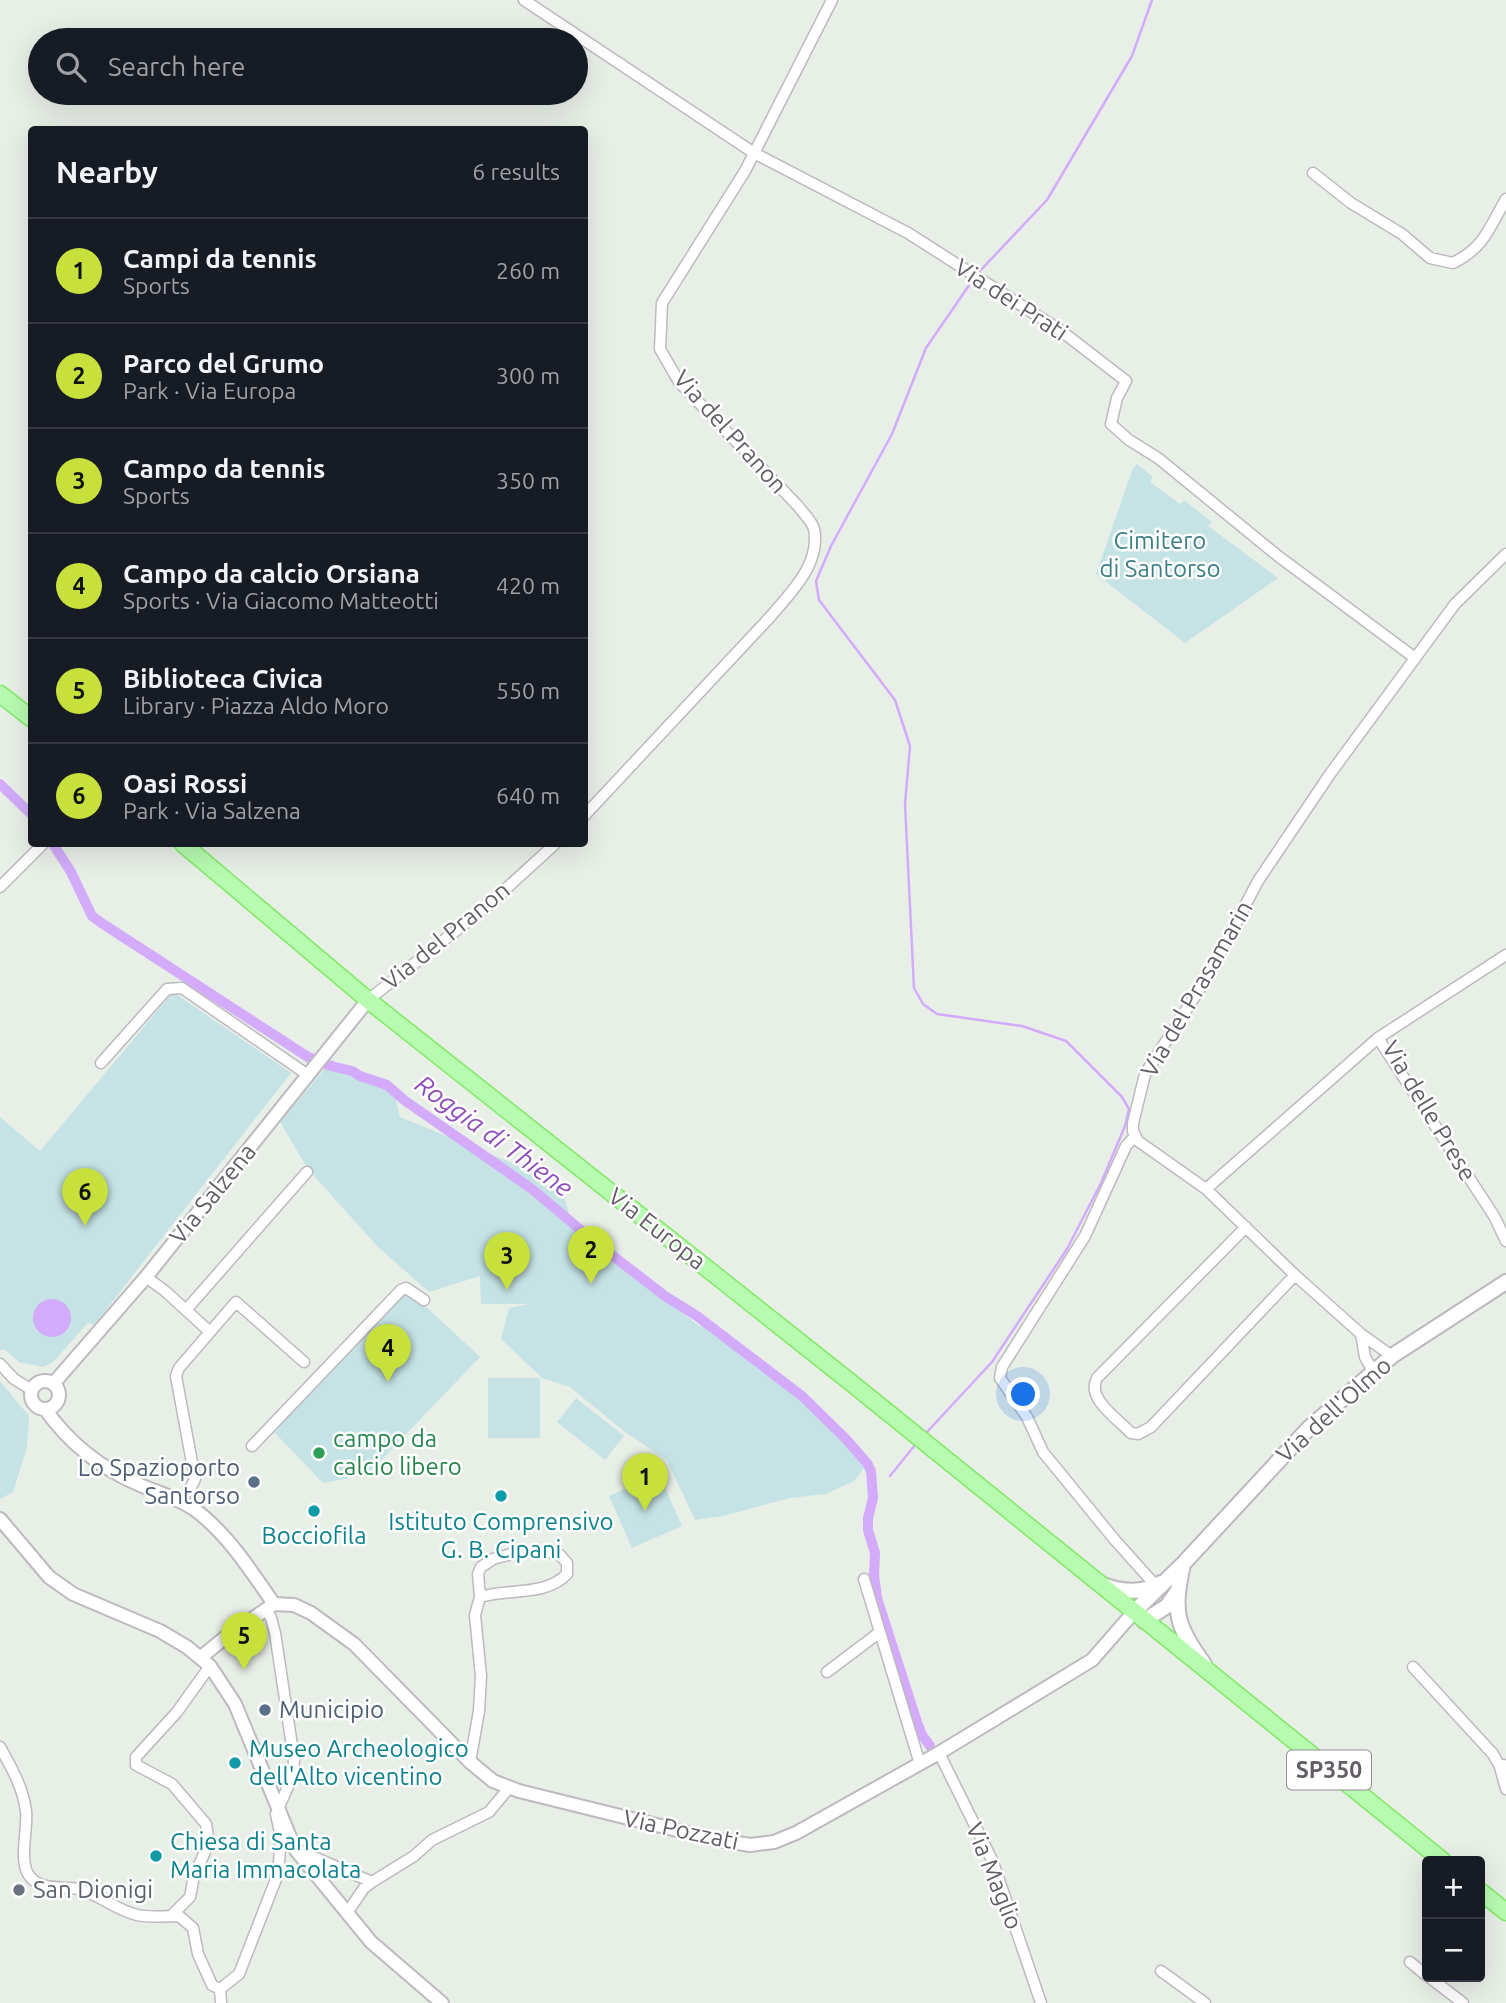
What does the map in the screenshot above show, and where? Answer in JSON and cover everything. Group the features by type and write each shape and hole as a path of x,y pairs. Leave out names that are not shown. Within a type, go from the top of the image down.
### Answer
{"main road":[{"path":"0,694 28,716"},
{"name":"Via Europa","path":"187,847 368,1000 849,1381 1139,1617"},
{"name":"Via dell'Olmo","path":"1139,1617 1162,1583 1183,1564 1309,1428 1392,1356 1506,1282"},
{"path":"1183,1564 1177,1592 1177,1617 1183,1632 1216,1679"},
{"path":"1097,1582 1120,1590 1162,1583"},
{"path":"1139,1617 1167,1606 1177,1592"},
{"name":"SP350","path":"1139,1617 1437,1856"},
{"path":"1485,1895 1506,1912"}],"street":[{"name":"Via dei Prati","path":"524,0 566,28"},
{"name":"Via del Pranon","path":"588,812 771,617 799,584 814,553 814,527 798,506 679,382 660,349 662,303 754,153 832,0"},
{"name":"Via dei Prati","path":"588,43 754,153 908,233 1060,330 1126,381 1116,398 1111,424 1158,458 1278,556 1415,658"},
{"path":"1313,173 1351,203 1402,234 1430,258 1453,264 1472,254 1506,200"},
{"name":"Via del Prasamarin","path":"1162,1583 1114,1539 1043,1452 1027,1417 1003,1384 1000,1374 1002,1367 1085,1236 1126,1146 1135,1136 1133,1123 1145,1074 1208,976 1258,881 1330,774 1455,604 1506,554"},
{"path":"0,887 40,847"},
{"name":"Via del Pranon","path":"368,1000 486,907 552,847"},
{"name":"Via delle Prese","path":"1506,955 1378,1038 1502,1227 1506,1241"},
{"path":"101,1063 167,989 182,988 311,1071"},
{"name":"Via Salzena","path":"53,1384 146,1277 368,1000"},
{"path":"1206,1189 1378,1038"},
{"path":"1135,1136 1143,1145 1206,1189 1295,1275 1361,1334 1392,1356"},
{"path":"186,1310 307,1172"},
{"path":"1246,1227 1097,1378 1094,1384 1096,1397 1131,1433 1138,1434 1151,1427 1295,1275"},
{"path":"146,1277 210,1332"},
{"path":"252,1446 401,1290 406,1288 424,1300"},
{"path":"189,1491 195,1479 176,1376 179,1368 236,1302 304,1362"},
{"path":"1361,1334 1365,1357 1373,1371"},
{"path":"0,1364 32,1390"},
{"path":"69,1439 60,1413 58,1391 53,1384 40,1382 32,1390 33,1402 45,1409 69,1439 104,1466 197,1511 222,1536 270,1606 294,1759 293,1775 279,1807"},
{"path":"45,1409 58,1401"},
{"path":"0,1519 49,1577 73,1594 160,1630 205,1662 235,1704 295,1849 371,1942 442,2003"},
{"path":"470,1762 479,1710 481,1676 475,1615 480,1597 478,1574 481,1567 492,1559 515,1553 545,1551 560,1555 568,1563 567,1574 552,1585 480,1597"},
{"path":"864,1579 920,1764"},
{"name":"Via Pozzati","path":"270,1606 294,1605 354,1644 470,1762 493,1781 509,1788 698,1836 750,1844 774,1842 796,1833 939,1753 1092,1660 1139,1617"},
{"path":"171,1916 190,1897 194,1876 209,1843 206,1824 172,1784 136,1765 136,1757 177,1712 205,1662 270,1606"},
{"path":"827,1672 880,1632"},
{"path":"1413,1667 1503,1765 1506,1789"},
{"path":"0,1746 23,1797 26,1813 23,1840 27,1873 35,1882 49,1887 77,1889 138,1915 179,1916 193,1928 198,1954 212,1985 220,1989"},
{"name":"Via Maglio","path":"939,1753 993,1861 1041,2003"},
{"path":"220,1989 239,1974 278,1874 281,1837 269,1786"},
{"path":"347,1913 364,1888 414,1856 432,1839 489,1812 509,1788"},
{"path":"295,1849 372,1882"},
{"path":"1410,1962 1422,1971"},
{"path":"1161,1970 1205,2003"},
{"path":"1436,1982 1462,2003"},
{"path":"220,1989 220,2003"}],"green space":[{"name":"Cimitero di Santorso","path":"1137,464 1153,477 1150,482 1180,504 1184,500 1212,522 1208,526 1278,578 1185,643 1096,574 1133,468"},
{"path":"173,992 291,1073 94,1325 88,1323 53,1362 43,1367 19,1362 4,1349 0,1350 0,1117 40,1151"},
{"path":"332,1060 362,1079 394,1092 400,1117 522,1167 564,1196 572,1225 699,1326 710,1325 760,1371 783,1383 830,1424 866,1465 854,1481 826,1494 790,1498 723,1516 695,1520 667,1460 625,1432 570,1387 542,1378 501,1339 509,1308 528,1304 481,1304 480,1276 429,1292 378,1247 308,1169 280,1122"},
{"path":"406,1288 480,1357 367,1475 323,1483 273,1431"},
{"path":"488,1378 540,1378 540,1438 488,1438"},
{"path":"0,1381 29,1416 27,1448 13,1492 0,1499"},
{"path":"576,1398 624,1436 605,1460 557,1422"},
{"path":"659,1474 682,1526 632,1548 609,1496"}],"shaded area":[{"path":"52,1299 65,1305 71,1318 65,1331 52,1337 39,1331 33,1318 39,1305"}],"waterway":[{"path":"978,273 1047,200 1132,56 1152,0"},
{"path":"927,1432 992,1362 1067,1249 1101,1183 1125,1126 1129,1109 1122,1097 1066,1041 1022,1026 937,1014 923,1004 914,988 905,804 910,746 895,700 819,600 816,581 831,546 892,434 926,348 974,278"},
{"name":"Roggia di Thiene","path":"0,784 28,811"},
{"name":"Roggia di Thiene","path":"55,847 71,872 92,916 100,922 308,1057 387,1085 404,1100 532,1189 665,1296 697,1316 802,1396 845,1438 871,1471 873,1498 868,1530 875,1553 877,1598 917,1722 930,1746"},
{"path":"890,1476 915,1445"}],"place":[{"name":"Oasi Rossi","path":"85,1226"},
{"name":"Parco del Grumo","path":"591,1284"},
{"name":"Campo da tennis","path":"507,1290"},
{"name":"Campo da calcio Orsiana","path":"388,1382"},
{"name":"campo da calcio libero","path":"319,1453"},
{"name":"Lo Spazioporto Santorso","path":"254,1482"},
{"name":"Istituto Comprensivo G. B. Cipani","path":"501,1496"},
{"name":"Bocciofila","path":"314,1511"},
{"name":"Campi da tennis","path":"645,1511"},
{"name":"Biblioteca Civica","path":"244,1670"},
{"name":"Municipio","path":"265,1710"},
{"name":"Museo Archeologico dell'Alto vicentino","path":"235,1763"},
{"name":"Chiesa di Santa Maria Immacolata","path":"156,1856"},
{"name":"San Dionigi","path":"19,1890"}]}
